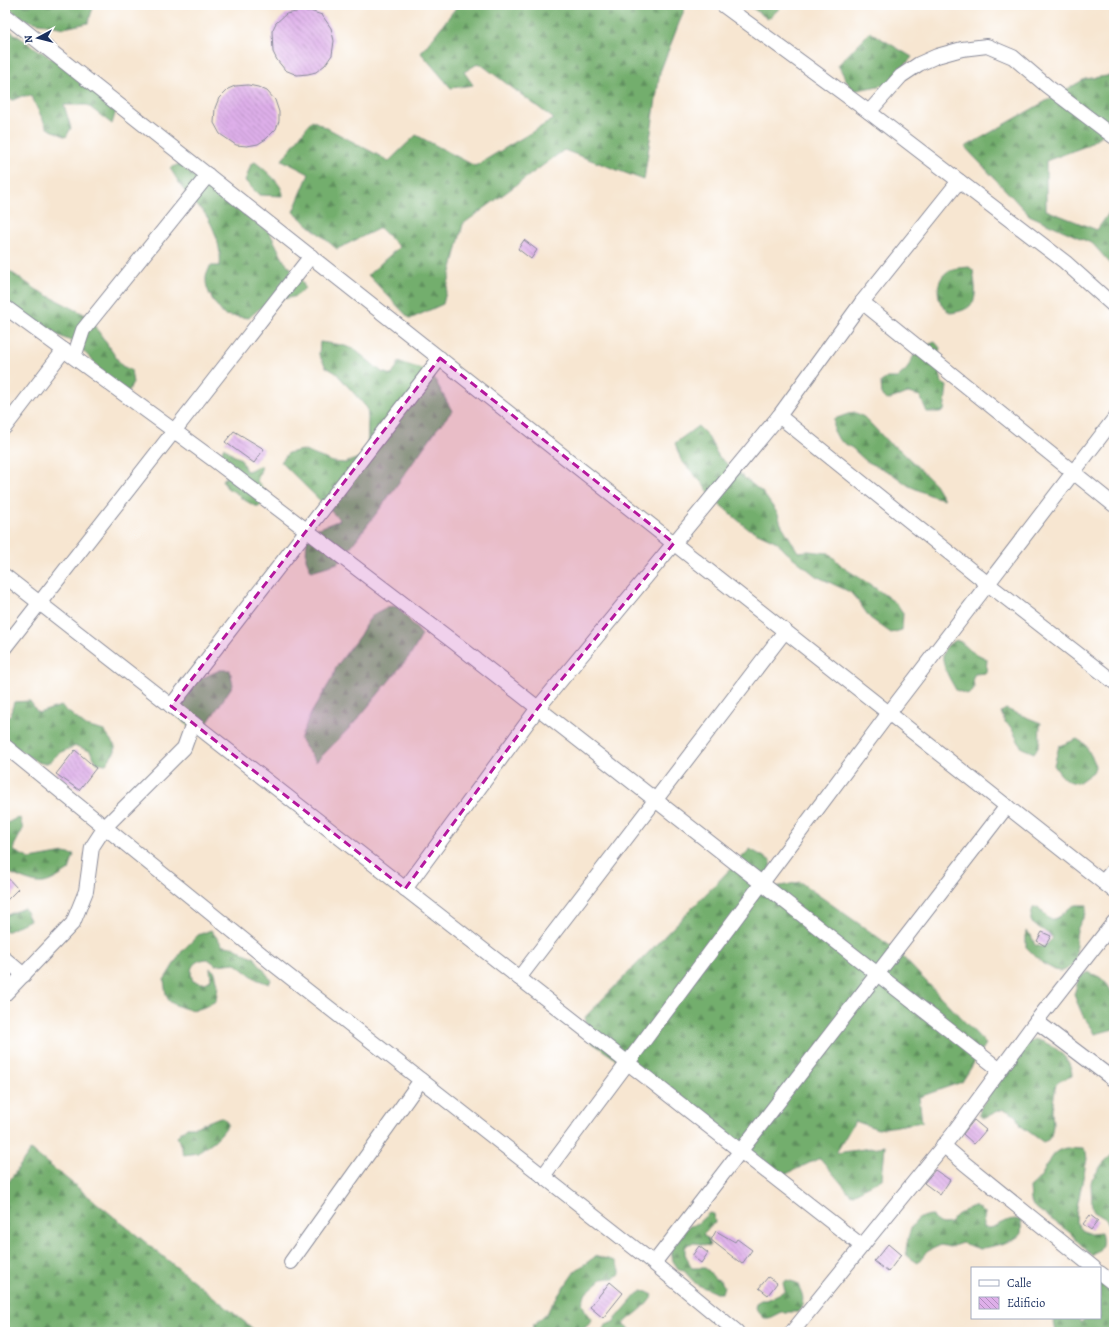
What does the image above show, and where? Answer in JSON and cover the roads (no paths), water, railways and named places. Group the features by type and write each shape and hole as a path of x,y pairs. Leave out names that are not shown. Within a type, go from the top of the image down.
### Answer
{"street":[{"path":"723,5 869,112 1065,262 1114,306"},
{"path":"5,15 1109,886 1114,869"},
{"path":"869,112 901,76 918,64 937,56 962,49 987,46 1013,57 1047,86 1114,137"},
{"path":"5,427 69,354 83,330 208,176"},
{"path":"405,889 538,708 779,416 862,302 959,181"},
{"path":"5,647 311,256"},
{"path":"862,302 1114,505"},
{"path":"5,307 307,530 448,638 1000,1070"},
{"path":"171,706 440,358"},
{"path":"779,416 988,584 1114,682"},
{"path":"543,1176 889,713 1114,418"},
{"path":"5,576 862,1246"},
{"path":"519,978 785,631"},
{"path":"5,994 73,923 86,891 92,847 105,827 184,748 193,723"},
{"path":"5,746 272,963 654,1263 737,1332"},
{"path":"654,1263 1007,806"},
{"path":"792,1332 953,1134 1036,1021 1114,922"},
{"path":"5,959 24,975"},
{"path":"1036,1021 1114,1080"},
{"path":"291,1262 421,1080"},
{"path":"943,1145 1093,1267"},
{"path":"1101,1274 1114,1284"}]}
